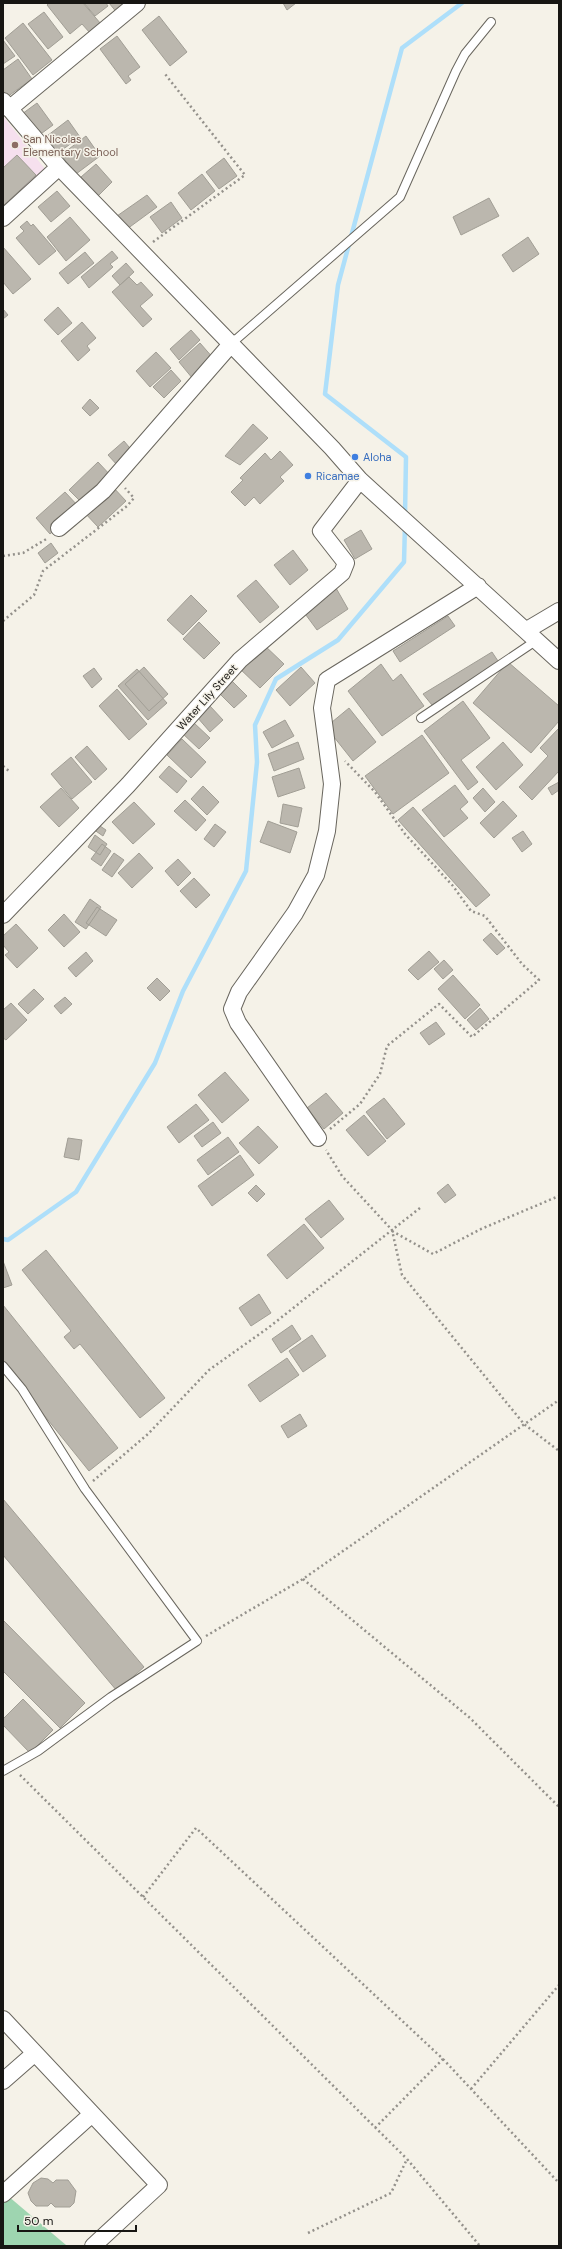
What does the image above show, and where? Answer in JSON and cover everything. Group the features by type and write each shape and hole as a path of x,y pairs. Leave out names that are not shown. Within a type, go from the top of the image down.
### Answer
{"street":[{"path":"137,3 6,105 59,167 141,250 167,280 232,343 332,448 360,480 402,521 532,634 559,661"},
{"path":"3,218 59,167"},
{"path":"59,528 102,491 232,343"},
{"name":"Water Lily Street","path":"3,915 14,906 128,785 240,660 342,573 346,563 321,531 360,480"},
{"path":"318,1138 238,1023 232,1009 239,992 295,913 316,875 327,831 332,784 322,708 327,680 478,586"},
{"path":"532,634 559,611"},
{"path":"3,2019 159,2185 93,2246"},
{"path":"3,2081 35,2053"},
{"path":"3,2194 92,2114"}],"lane":[{"path":"232,343 400,197 456,71 465,54 491,22"},
{"path":"421,718 532,634"},
{"path":"3,1366 22,1389 85,1489 197,1641 111,1697 38,1750 3,1771"}],"path":[{"path":"141,250 245,175 165,74"},
{"path":"3,621 34,594 43,572 127,506"},
{"path":"3,556 23,553 40,544 59,528"},
{"path":"328,746 375,792 405,834 453,886 471,911 485,916 522,964 539,980 472,1037 439,1004 387,1046 380,1074 360,1104 318,1138 342,1176 392,1230 433,1254 481,1229 559,1196"},
{"path":"3,766 9,772"},
{"path":"85,1489 148,1434 209,1370 268,1328 420,1208"},
{"path":"392,1230 402,1275 524,1424 559,1451"},
{"path":"197,1641 303,1579 559,1400"},
{"path":"303,1579 470,1718 559,1807"},
{"path":"11,1766 407,2159 480,2246"},
{"path":"143,1897 196,1828 443,2059 559,2183"},
{"path":"471,2089 559,1985"},
{"path":"375,2128 443,2059"},
{"path":"308,2233 391,2193 407,2159"}],"shaded area":[{"name":"San Nicolas Elementary School","path":"3,116 49,174 3,215"}],"green space":[{"path":"8,2196 66,2245 3,2246 3,2202"}],"building":[{"path":"49,3 83,3 101,24 90,33 82,24 70,34 47,5"},
{"path":"84,3 106,3 108,6 95,16"},
{"path":"109,3 131,3 118,14"},
{"path":"283,3 296,3 287,10"},
{"path":"44,12 63,37 48,49 28,24"},
{"path":"159,16 187,52 170,66 142,30"},
{"path":"23,23 52,60 33,75 5,38"},
{"path":"117,36 140,67 128,76 131,80 126,84 100,49"},
{"path":"3,40 15,56 3,64"},
{"path":"18,59 32,79 7,97 3,91 3,70"},
{"path":"37,103 53,125 38,136 22,114"},
{"path":"68,120 80,137 55,155 43,139"},
{"path":"86,136 100,156 76,174 61,155"},
{"path":"17,155 36,175 3,206 3,168"},
{"path":"224,158 237,176 219,189 206,172"},
{"path":"96,164 112,182 98,196 81,177"},
{"path":"202,174 215,191 191,210 178,193"},
{"path":"57,191 70,206 51,222 38,207"},
{"path":"147,195 157,207 127,229 117,216"},
{"path":"489,198 499,216 461,235 453,217"},
{"path":"171,202 182,218 162,233 150,217"},
{"path":"70,217 90,240 66,261 47,237"},
{"path":"27,221 31,226 33,224 56,251 39,265 16,238 24,231 20,227"},
{"path":"528,237 539,254 513,272 502,255"},
{"path":"3,247 31,279 13,294 3,282"},
{"path":"112,251 118,258 110,264 113,267 89,288 81,277"},
{"path":"85,252 94,263 68,284 59,273"},
{"path":"126,263 134,272 120,285 112,276"},
{"path":"129,277 137,285 141,282 153,295 140,306 152,319 143,327 112,292"},
{"path":"58,307 72,323 58,335 44,320"},
{"path":"3,309 8,315 3,319"},
{"path":"82,322 96,338 87,346 90,350 78,361 61,341"},
{"path":"191,330 200,340 179,360 170,349"},
{"path":"200,343 214,359 193,379 179,362"},
{"path":"156,352 171,368 150,387 136,371"},
{"path":"171,370 181,381 164,398 153,387"},
{"path":"90,399 99,408 90,416 82,408"},
{"path":"253,424 268,438 240,465 225,456"},
{"path":"124,441 134,453 118,466 108,455"},
{"path":"280,451 293,465 280,477 284,481 260,504 254,497 245,506 231,492 243,480 240,478 265,453 271,460"},
{"path":"98,462 113,478 85,506 69,490"},
{"path":"112,486 126,501 98,527 84,512"},
{"path":"65,492 79,507 50,534 36,518"},
{"path":"361,530 372,549 355,559 344,540"},
{"path":"51,543 58,553 45,563 38,553"},
{"path":"293,550 308,570 290,585 274,565"},
{"path":"256,580 279,607 260,623 237,596"},
{"path":"336,588 348,609 317,630 303,611"},
{"path":"191,595 207,611 183,635 167,620"},
{"path":"448,616 455,626 400,662 393,651"},
{"path":"199,622 220,643 204,659 183,639"},
{"path":"262,643 284,664 260,688 238,667"},
{"path":"492,652 500,664 432,705 423,694"},
{"path":"508,662 559,706 559,721 531,753 473,703"},
{"path":"381,664 393,681 401,674 424,706 382,736 348,691"},
{"path":"144,667 168,694 149,711 125,684"},
{"path":"301,667 315,683 290,706 276,690"},
{"path":"94,668 102,679 92,688 83,676"},
{"path":"137,669 167,703 148,720 118,686"},
{"path":"232,681 247,696 234,708 219,693"},
{"path":"117,689 147,724 129,740 99,706"},
{"path":"463,701 490,738 461,760 478,782 468,790 424,731"},
{"path":"210,706 223,720 210,732 197,717"},
{"path":"349,708 376,742 353,761 326,727"},
{"path":"285,720 294,736 272,748 263,732"},
{"path":"193,722 210,738 199,749 182,733"},
{"path":"559,728 559,771 532,800 519,787 548,756 540,748"},
{"path":"422,735 449,773 393,814 365,776"},
{"path":"182,739 206,762 191,778 167,755"},
{"path":"298,742 304,759 274,771 268,754"},
{"path":"503,742 523,765 496,790 476,767"},
{"path":"87,746 107,769 95,780 75,757"},
{"path":"71,757 92,782 72,799 51,774"},
{"path":"169,766 187,781 177,793 159,777"},
{"path":"299,768 305,788 278,797 272,777"},
{"path":"559,782 559,790 552,795 548,788"},
{"path":"455,785 468,802 460,809 468,818 444,837 422,810"},
{"path":"203,786 219,802 207,815 191,799"},
{"path":"61,788 79,808 59,827 40,807"},
{"path":"483,788 495,802 485,812 473,798"},
{"path":"185,800 206,820 196,831 174,811"},
{"path":"503,801 517,816 494,838 480,823"},
{"path":"134,802 155,824 133,844 112,822"},
{"path":"283,804 302,808 298,827 280,823"},
{"path":"413,807 490,895 476,907 398,820"},
{"path":"268,821 297,832 290,853 260,842"},
{"path":"94,822 106,830 103,836 90,827"},
{"path":"215,824 226,832 214,847 204,839"},
{"path":"523,831 532,844 522,852 512,838"},
{"path":"95,835 107,844 100,855 88,847"},
{"path":"102,844 111,851 101,866 91,859"},
{"path":"114,853 124,860 112,877 102,870"},
{"path":"139,853 153,868 132,888 118,873"},
{"path":"178,859 191,873 178,886 165,871"},
{"path":"194,878 210,895 196,908 180,891"},
{"path":"90,899 101,907 86,929 75,922"},
{"path":"97,907 117,920 106,936 86,923"},
{"path":"64,914 80,932 64,947 48,930"},
{"path":"16,924 38,948 17,968 5,955 9,952 3,945 3,936"},
{"path":"491,933 505,948 497,955 483,940"},
{"path":"429,951 439,962 418,980 408,970"},
{"path":"86,952 93,961 76,977 68,968"},
{"path":"444,960 453,970 443,979 434,969"},
{"path":"453,975 480,1005 465,1019 438,989"},
{"path":"157,978 170,991 160,1001 147,988"},
{"path":"34,989 44,999 28,1014 18,1004"},
{"path":"65,997 72,1004 61,1014 54,1006"},
{"path":"11,1003 27,1020 6,1040 3,1038 3,1010"},
{"path":"480,1008 489,1019 476,1030 467,1020"},
{"path":"436,1022 445,1034 429,1045 420,1033"},
{"path":"225,1072 249,1100 222,1123 198,1095"},
{"path":"326,1093 343,1113 324,1129 307,1108"},
{"path":"384,1098 405,1124 387,1139 366,1112"},
{"path":"196,1104 209,1120 179,1143 167,1127"},
{"path":"364,1115 386,1141 368,1156 346,1130"},
{"path":"213,1122 221,1133 202,1147 194,1136"},
{"path":"258,1126 278,1147 259,1164 239,1143"},
{"path":"228,1137 239,1152 208,1175 197,1160"},
{"path":"68,1138 82,1140 79,1160 64,1157"},
{"path":"240,1155 254,1175 212,1206 198,1186"},
{"path":"448,1184 456,1195 445,1203 437,1193"},
{"path":"256,1185 265,1194 257,1202 248,1193"},
{"path":"329,1200 344,1219 321,1238 305,1219"},
{"path":"304,1224 324,1248 287,1279 267,1255"},
{"path":"46,1250 165,1398 140,1418 80,1344 74,1349 64,1337 71,1331 22,1270"},
{"path":"3,1261 12,1285 3,1288"},
{"path":"259,1294 271,1313 251,1326 239,1308"},
{"path":"3,1305 118,1448 89,1471 3,1364"},
{"path":"292,1325 301,1339 281,1353 272,1339"},
{"path":"312,1335 326,1356 303,1372 289,1351"},
{"path":"287,1358 299,1375 260,1402 248,1385"},
{"path":"300,1414 307,1426 288,1438 281,1426"},
{"path":"3,1499 144,1667 117,1691 3,1555"},
{"path":"3,1620 85,1703 60,1728 3,1671"},
{"path":"23,1699 53,1730 30,1753 3,1725 3,1719"},
{"path":"41,2178 48,2179 53,2183 56,2180 68,2180 76,2191 74,2203 70,2207 55,2207 51,2203 48,2206 36,2206 31,2201 28,2193 33,2183"}],"waterway":[{"path":"405,516 406,457 325,394 338,285 402,48 462,3"},
{"path":"3,1239 8,1240 76,1192 155,1063 183,991 246,871 257,762 255,725 276,679 338,640 404,562 405,525"}],"place":[{"name":"San Nicolas Elementary School","path":"15,145"},
{"name":"Aloha","path":"355,457"},
{"name":"Ricamae","path":"308,476"}]}
